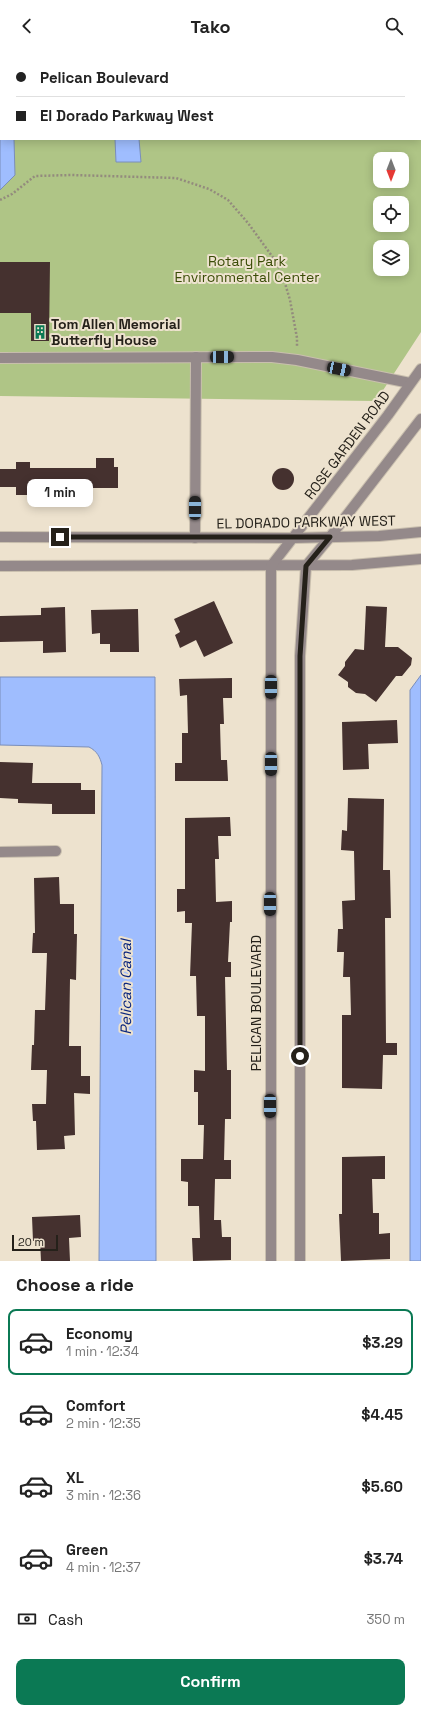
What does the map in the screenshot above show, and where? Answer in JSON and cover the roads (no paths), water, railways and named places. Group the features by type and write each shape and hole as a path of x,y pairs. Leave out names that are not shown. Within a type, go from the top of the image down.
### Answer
{"street":[{"path":"0,358 260,356 296,360 410,383"},
{"path":"195,538 196,357"},
{"name":"ROSE GARDEN ROAD","path":"294,538 421,368"},
{"path":"300,1261 300,663 306,566 421,419"},
{"name":"EL DORADO PARKWAY WEST","path":"0,537 294,538 379,536 421,532"},
{"path":"271,566 294,538"},
{"path":"0,566 306,566 352,565 421,560"},
{"name":"PELICAN BOULEVARD","path":"271,566 271,1261"},
{"path":"0,852 56,851"}],"water":[{"path":"0,140 14,140 15,175 0,190"},
{"path":"115,140 139,140 141,162 116,162"},
{"path":"421,675 421,1261 410,1261 410,690"},
{"name":"Pelican Canal","path":"0,677 155,677 156,1261 99,1261 102,765 98,754 89,747 0,745"}],"place":[{"name":"Tom Allen Memorial Butterfly House","path":"40,332"}],"park label":[{"name":"Rotary Park Environmental Center","path":"247,270"}]}
